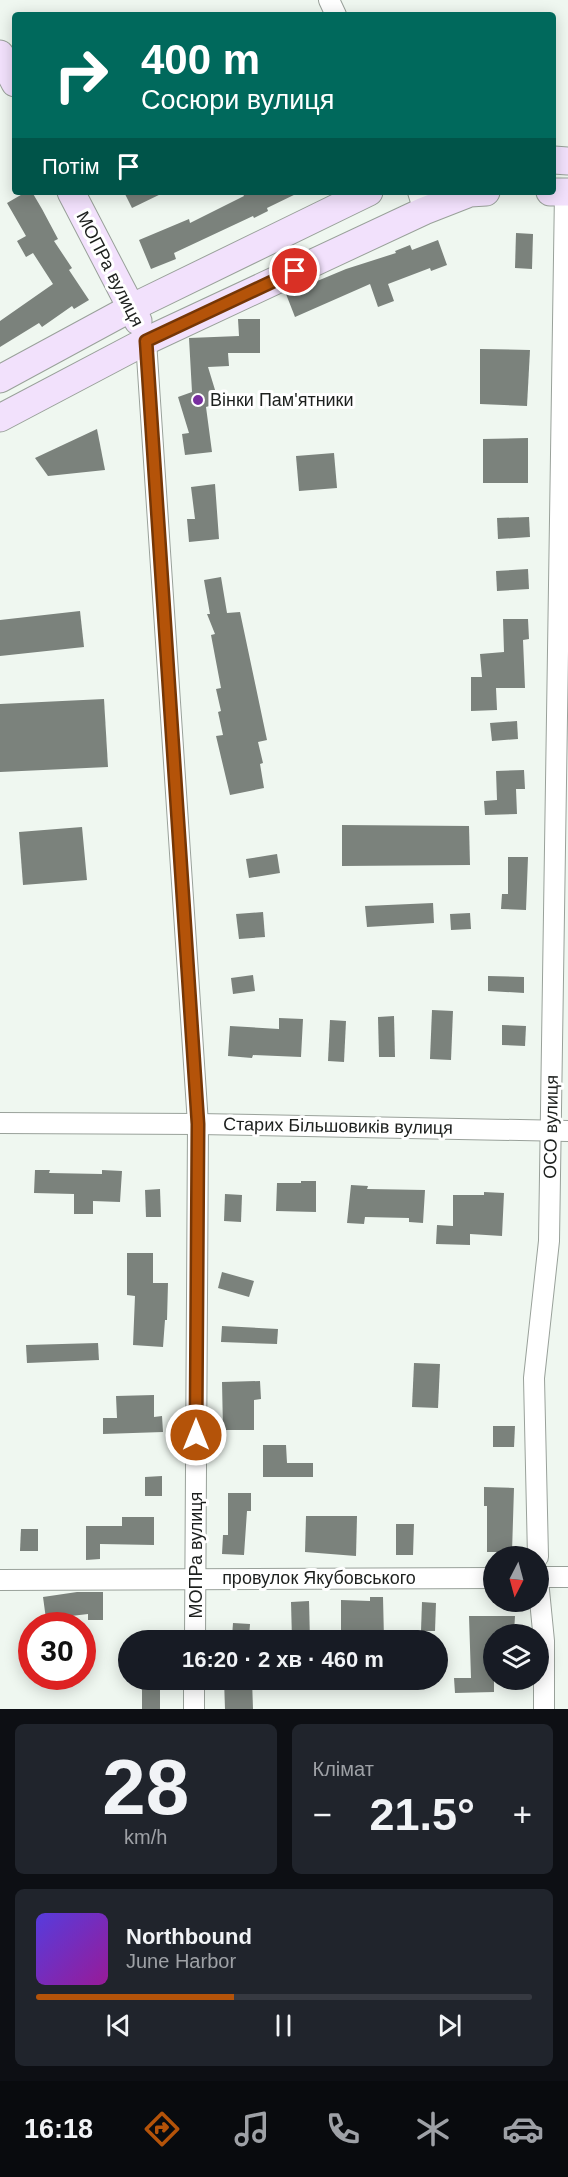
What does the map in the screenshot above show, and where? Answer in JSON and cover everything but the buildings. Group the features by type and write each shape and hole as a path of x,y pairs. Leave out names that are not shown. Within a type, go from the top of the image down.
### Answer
{"street":[{"path":"0,54 12,77"},
{"name":"ОСО вулиця","path":"538,1546 534,1378 560,1130 561,192"},
{"name":"МОПРа вулиця","path":"73,195 138,323 198,1124 195,1630"},
{"path":"0,418 138,323 364,195"},
{"path":"0,379 138,323 421,201 458,195"},
{"name":"Старих Більшовиків вулиця","path":"0,1124 198,1124 560,1130"},
{"path":"549,1578 568,1577"},
{"name":"провулок Якубовського","path":"0,1580 483,1578"},
{"path":"541,1612 544,1641 544,1709"},
{"path":"194,1690 194,1709"}],"place":[{"name":"Вінки Пам'ятники","path":"198,400"}],"route":[{"path":"196,1435 198,1124 146,341 295,271"}]}
